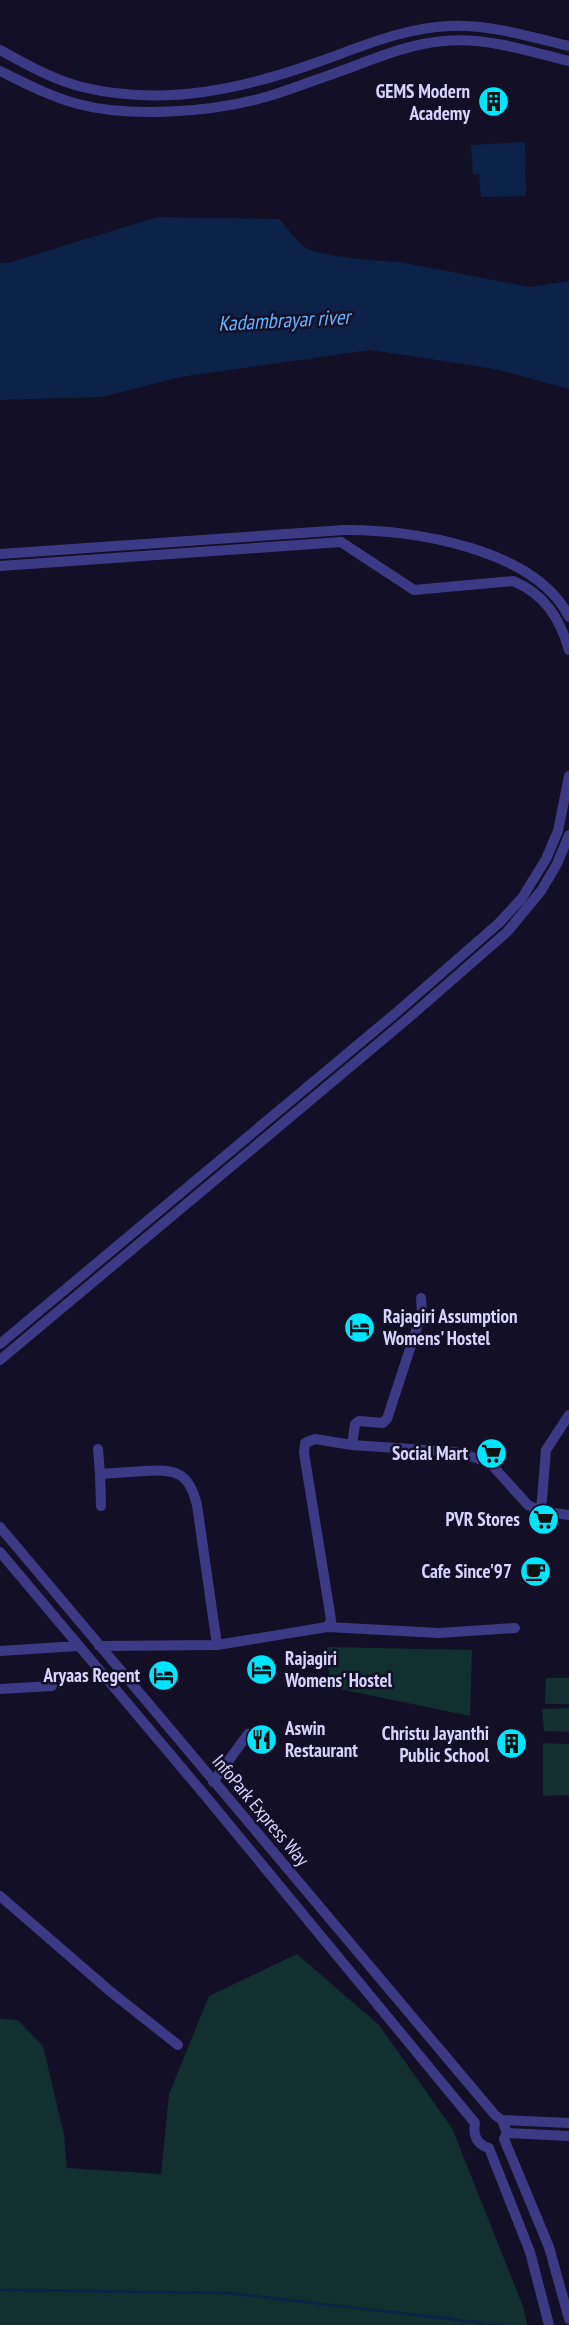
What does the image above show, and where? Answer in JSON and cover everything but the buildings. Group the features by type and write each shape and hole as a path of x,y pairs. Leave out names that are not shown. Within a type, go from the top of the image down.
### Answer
{"street":[{"path":"0,50 43,73 81,87 134,96 170,96 213,92 259,82 407,31 435,27 484,28 569,46"},
{"path":"0,71 79,105 134,112 216,107 262,98 412,46 443,41 472,41 511,47 569,61"},
{"path":"170,96 171,111"},
{"path":"0,554 344,530 398,532 453,543 509,564 550,590 569,617"},
{"path":"0,566 341,542 414,590 513,581 521,584 549,605 569,650"},
{"path":"0,1345 499,923 522,898 546,859 558,831 569,776"},
{"path":"0,1360 405,1021 507,932 541,891 557,864 569,835"},
{"path":"352,1445 355,1424 359,1421 383,1423 387,1419 422,1312 421,1298"},
{"path":"541,1511 546,1450 569,1415"},
{"path":"327,1627 331,1621 304,1453 305,1443 315,1439 352,1445 456,1452 489,1461 528,1505 541,1511 569,1515"},
{"path":"97,1449 101,1506"},
{"path":"100,1474 162,1470 173,1471 186,1479 197,1505 217,1645"},
{"name":"InfoPark Express Way","path":"0,1527 499,2118 507,2133 504,2139 550,2247 569,2319"},
{"name":"InfoPark Express Way","path":"0,1552 475,2123 477,2142 489,2148 530,2252 549,2325"},
{"path":"99,1646 217,1645 327,1627 439,1633 515,1628"},
{"path":"0,1651 78,1646"},
{"path":"0,1689 52,1686"},
{"path":"213,1782 248,1734"},
{"path":"0,1896 111,1992 178,2045"},
{"path":"475,2123 485,2115 569,2123"},
{"path":"507,2133 569,2136"}],"green space":[{"path":"327,1647 472,1650 470,1716 330,1687"},
{"path":"546,1678 569,1678 569,1704 545,1704"},
{"path":"569,1708 569,1732 544,1731 542,1709"},
{"path":"543,1743 569,1744 569,1795 543,1796"},
{"path":"297,1954 379,2025 452,2128 524,2309 527,2325 0,2325 0,2019 18,2020 43,2046 64,2135 67,2168 161,2174 169,2094 209,1996"}],"water":[{"path":"525,142 526,196 481,197 479,174 473,175 471,145"},
{"name":"Kadambrayar river","path":"157,217 279,219 306,248 324,254 400,262 530,287 569,281 569,389 495,369 371,350 180,377 103,397 0,400 0,263 8,263"}],"waterway":[{"path":"0,2290 229,2293 502,2325"}],"place":[{"name":"GEMS Modern Academy","path":"493,102"},
{"name":"Rajagiri Assumption Womens' Hostel","path":"360,1327"},
{"name":"Social Mart","path":"491,1453"},
{"name":"PVR Stores","path":"543,1519"},
{"name":"Cafe Since'97","path":"535,1571"},
{"name":"Rajagiri Womens' Hostel","path":"262,1669"},
{"name":"Aryaas Regent","path":"163,1675"},
{"name":"Aswin Restaurant","path":"262,1739"},
{"name":"Christu Jayanthi Public School","path":"512,1744"}]}
